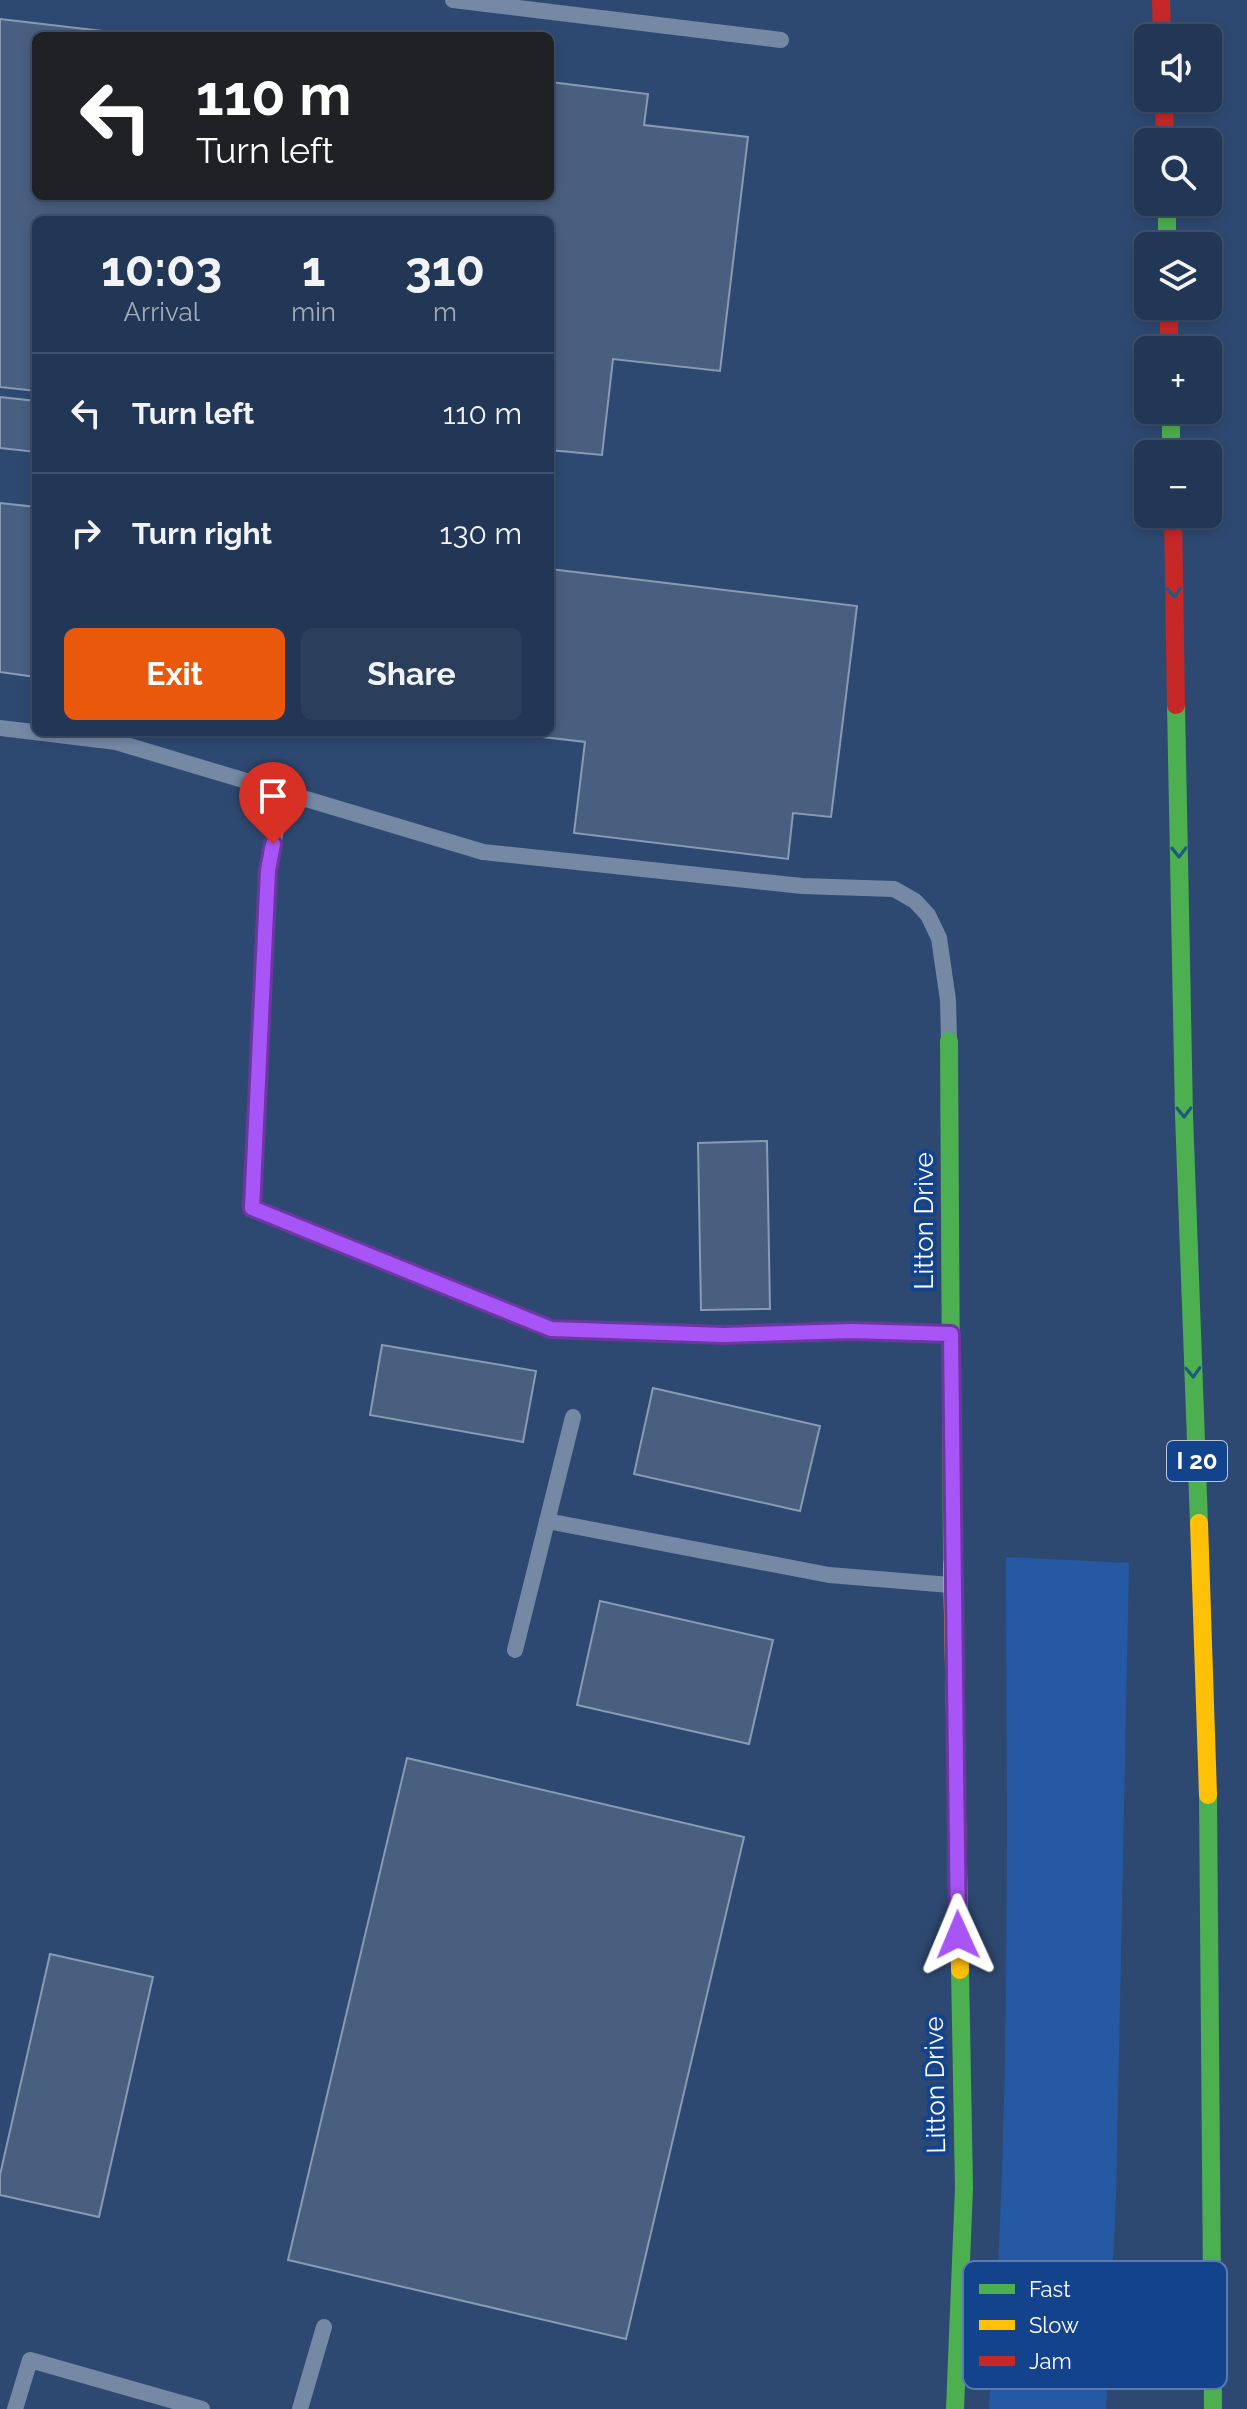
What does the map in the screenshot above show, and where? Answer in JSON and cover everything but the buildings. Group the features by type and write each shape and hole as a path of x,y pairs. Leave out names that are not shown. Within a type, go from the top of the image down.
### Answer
{"main road":[{"path":"1161,0 1162,24"},
{"name":"I 20","path":"1173,528 1185,1131 1211,1867 1212,2261"},
{"name":"Litton Drive","path":"949,1041 952,1585 962,2094 962,2256 955,2409"},
{"name":"I 20","path":"1213,2389 1213,2409"}],"lane":[{"path":"453,0 781,40"},
{"path":"0,728 32,732"},
{"path":"66,736 116,742 483,852 802,886 894,889 915,901 928,915 939,938 947,988 949,1041"},
{"path":"284,792 268,870 252,1208 551,1329 724,1335 852,1331 951,1334"},
{"path":"515,1650 573,1417"},
{"path":"547,1521 829,1575 952,1585"},
{"path":"300,2409 324,2327"},
{"path":"15,2409 30,2360 202,2409"}],"shaded area":[{"path":"1006,1557 1129,1563 1113,2261 998,2261 1007,1877"},
{"path":"990,2389 1107,2389 1106,2409 989,2409"}],"traffic: fast":[{"path":"1167,216 1167,232"},
{"path":"1171,424 1171,440"},
{"path":"1176,705 1184,1115 1199,1523"},
{"path":"949,1041 952,1565"},
{"path":"1208,1795 1212,2261"},
{"path":"955,2409 964,2188 960,1970"},
{"path":"1213,2389 1213,2409"}],"traffic: slow":[{"path":"1199,1523 1208,1795"},
{"path":"952,1565 960,1970"}],"traffic: jam":[{"path":"1161,0 1162,24"},
{"path":"1164,112 1165,128"},
{"path":"1169,320 1169,336"},
{"path":"1173,528 1176,705"}],"route":[{"path":"273,844 268,870 252,1208 551,1329 724,1335 852,1331 951,1334 958,1935"}]}
